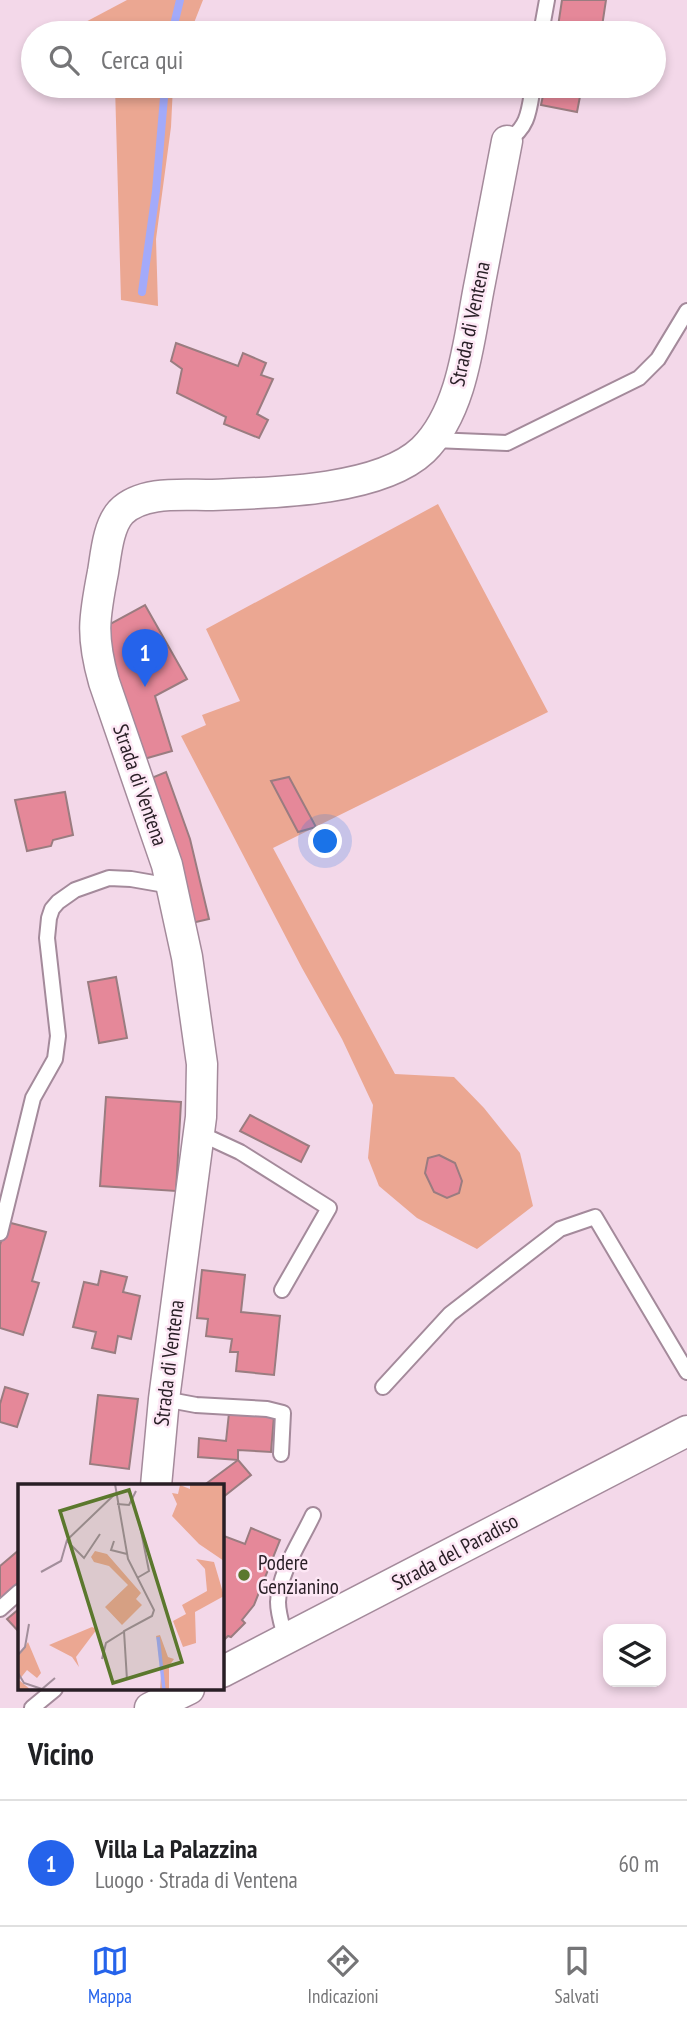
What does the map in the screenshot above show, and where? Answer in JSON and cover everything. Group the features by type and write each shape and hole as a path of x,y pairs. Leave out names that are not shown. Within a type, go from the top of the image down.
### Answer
{"street":[{"name":"Strada di Ventena","path":"156,1484 164,1399 199,1133 202,1085 200,1042 187,957 160,841 104,682 94,640 95,616 107,550 118,516 134,503 158,496 345,484 400,466 431,440 448,414 462,369 507,141"},
{"name":"Strada del Paradiso","path":"224,1671 687,1431"},
{"path":"136,1708 138,1690"},
{"path":"150,1708 186,1690"}],"lane":[{"path":"543,21 547,0"},
{"path":"507,141 521,130 531,98"},
{"path":"431,440 507,443 639,377 658,359 687,311"},
{"path":"0,1233 33,1098 55,1059 58,1036 47,938 48,918 52,909 75,890 109,878 171,886"},
{"path":"199,1133 240,1152 328,1208 282,1290"},
{"path":"383,1387 450,1314 560,1229 595,1217 687,1372"},
{"path":"164,1399 196,1405 267,1409 283,1413 281,1454"},
{"path":"286,1640 278,1606 279,1595 287,1569 313,1515"},
{"path":"0,1609 18,1593"},
{"path":"32,1708 54,1690"}],"shaded area":[{"path":"127,0 203,0 195,21 87,21"},
{"path":"115,98 172,98 156,239 158,306 121,300"},
{"path":"438,504 548,712 273,848 395,1074 454,1077 484,1108 520,1153 533,1206 477,1249 417,1218 379,1186 368,1158 373,1105 342,1039 181,736 206,725 202,715 240,701 206,629"}],"building":[{"path":"562,0 606,0 603,21 559,21"},
{"path":"542,98 580,98 577,112 541,105"},
{"path":"176,343 238,366 243,353 266,363 261,375 273,379 257,414 268,420 259,438 224,424 226,417 177,393 182,369 171,361"},
{"path":"145,605 187,679 155,696 172,751 144,759 108,650 110,624"},
{"path":"166,772 190,839 209,919 187,924 149,779"},
{"path":"289,777 316,827 298,832 271,781"},
{"path":"65,792 73,835 53,840 51,846 27,851 15,800"},
{"path":"116,977 127,1038 99,1043 88,982"},
{"path":"106,1097 181,1102 176,1191 100,1186"},
{"path":"250,1115 309,1146 301,1162 240,1131"},
{"path":"439,1155 455,1163 462,1181 459,1193 447,1198 434,1192 425,1173 428,1158"},
{"path":"7,1222 46,1232 32,1281 39,1283 23,1335 0,1328 0,1245"},
{"path":"202,1270 245,1275 241,1312 280,1316 274,1375 236,1371 238,1352 230,1352 232,1339 206,1336 208,1319 197,1318"},
{"path":"101,1271 127,1277 123,1292 140,1296 131,1339 118,1336 115,1353 92,1348 96,1332 73,1327 84,1282 98,1285"},
{"path":"5,1387 28,1394 17,1427 0,1422 0,1404"},
{"path":"98,1395 138,1399 129,1469 90,1464"},
{"path":"229,1413 274,1416 271,1452 238,1450 238,1460 198,1457 199,1438 226,1441"},
{"path":"238,1460 251,1475 224,1496 224,1484 206,1484"},
{"name":"Podere Genzianino","path":"251,1528 280,1540 254,1605 242,1620 245,1623 224,1640 224,1536 245,1544"},
{"path":"18,1551 18,1583 0,1599 0,1566"},
{"path":"18,1610 18,1631 7,1619"}],"waterway":[{"path":"175,21 180,0"},
{"path":"142,292 156,191 164,98"}],"place":[{"name":"Villa La Palazzina","path":"145,687"},
{"name":"Podere Genzianino","path":"244,1575"}]}
